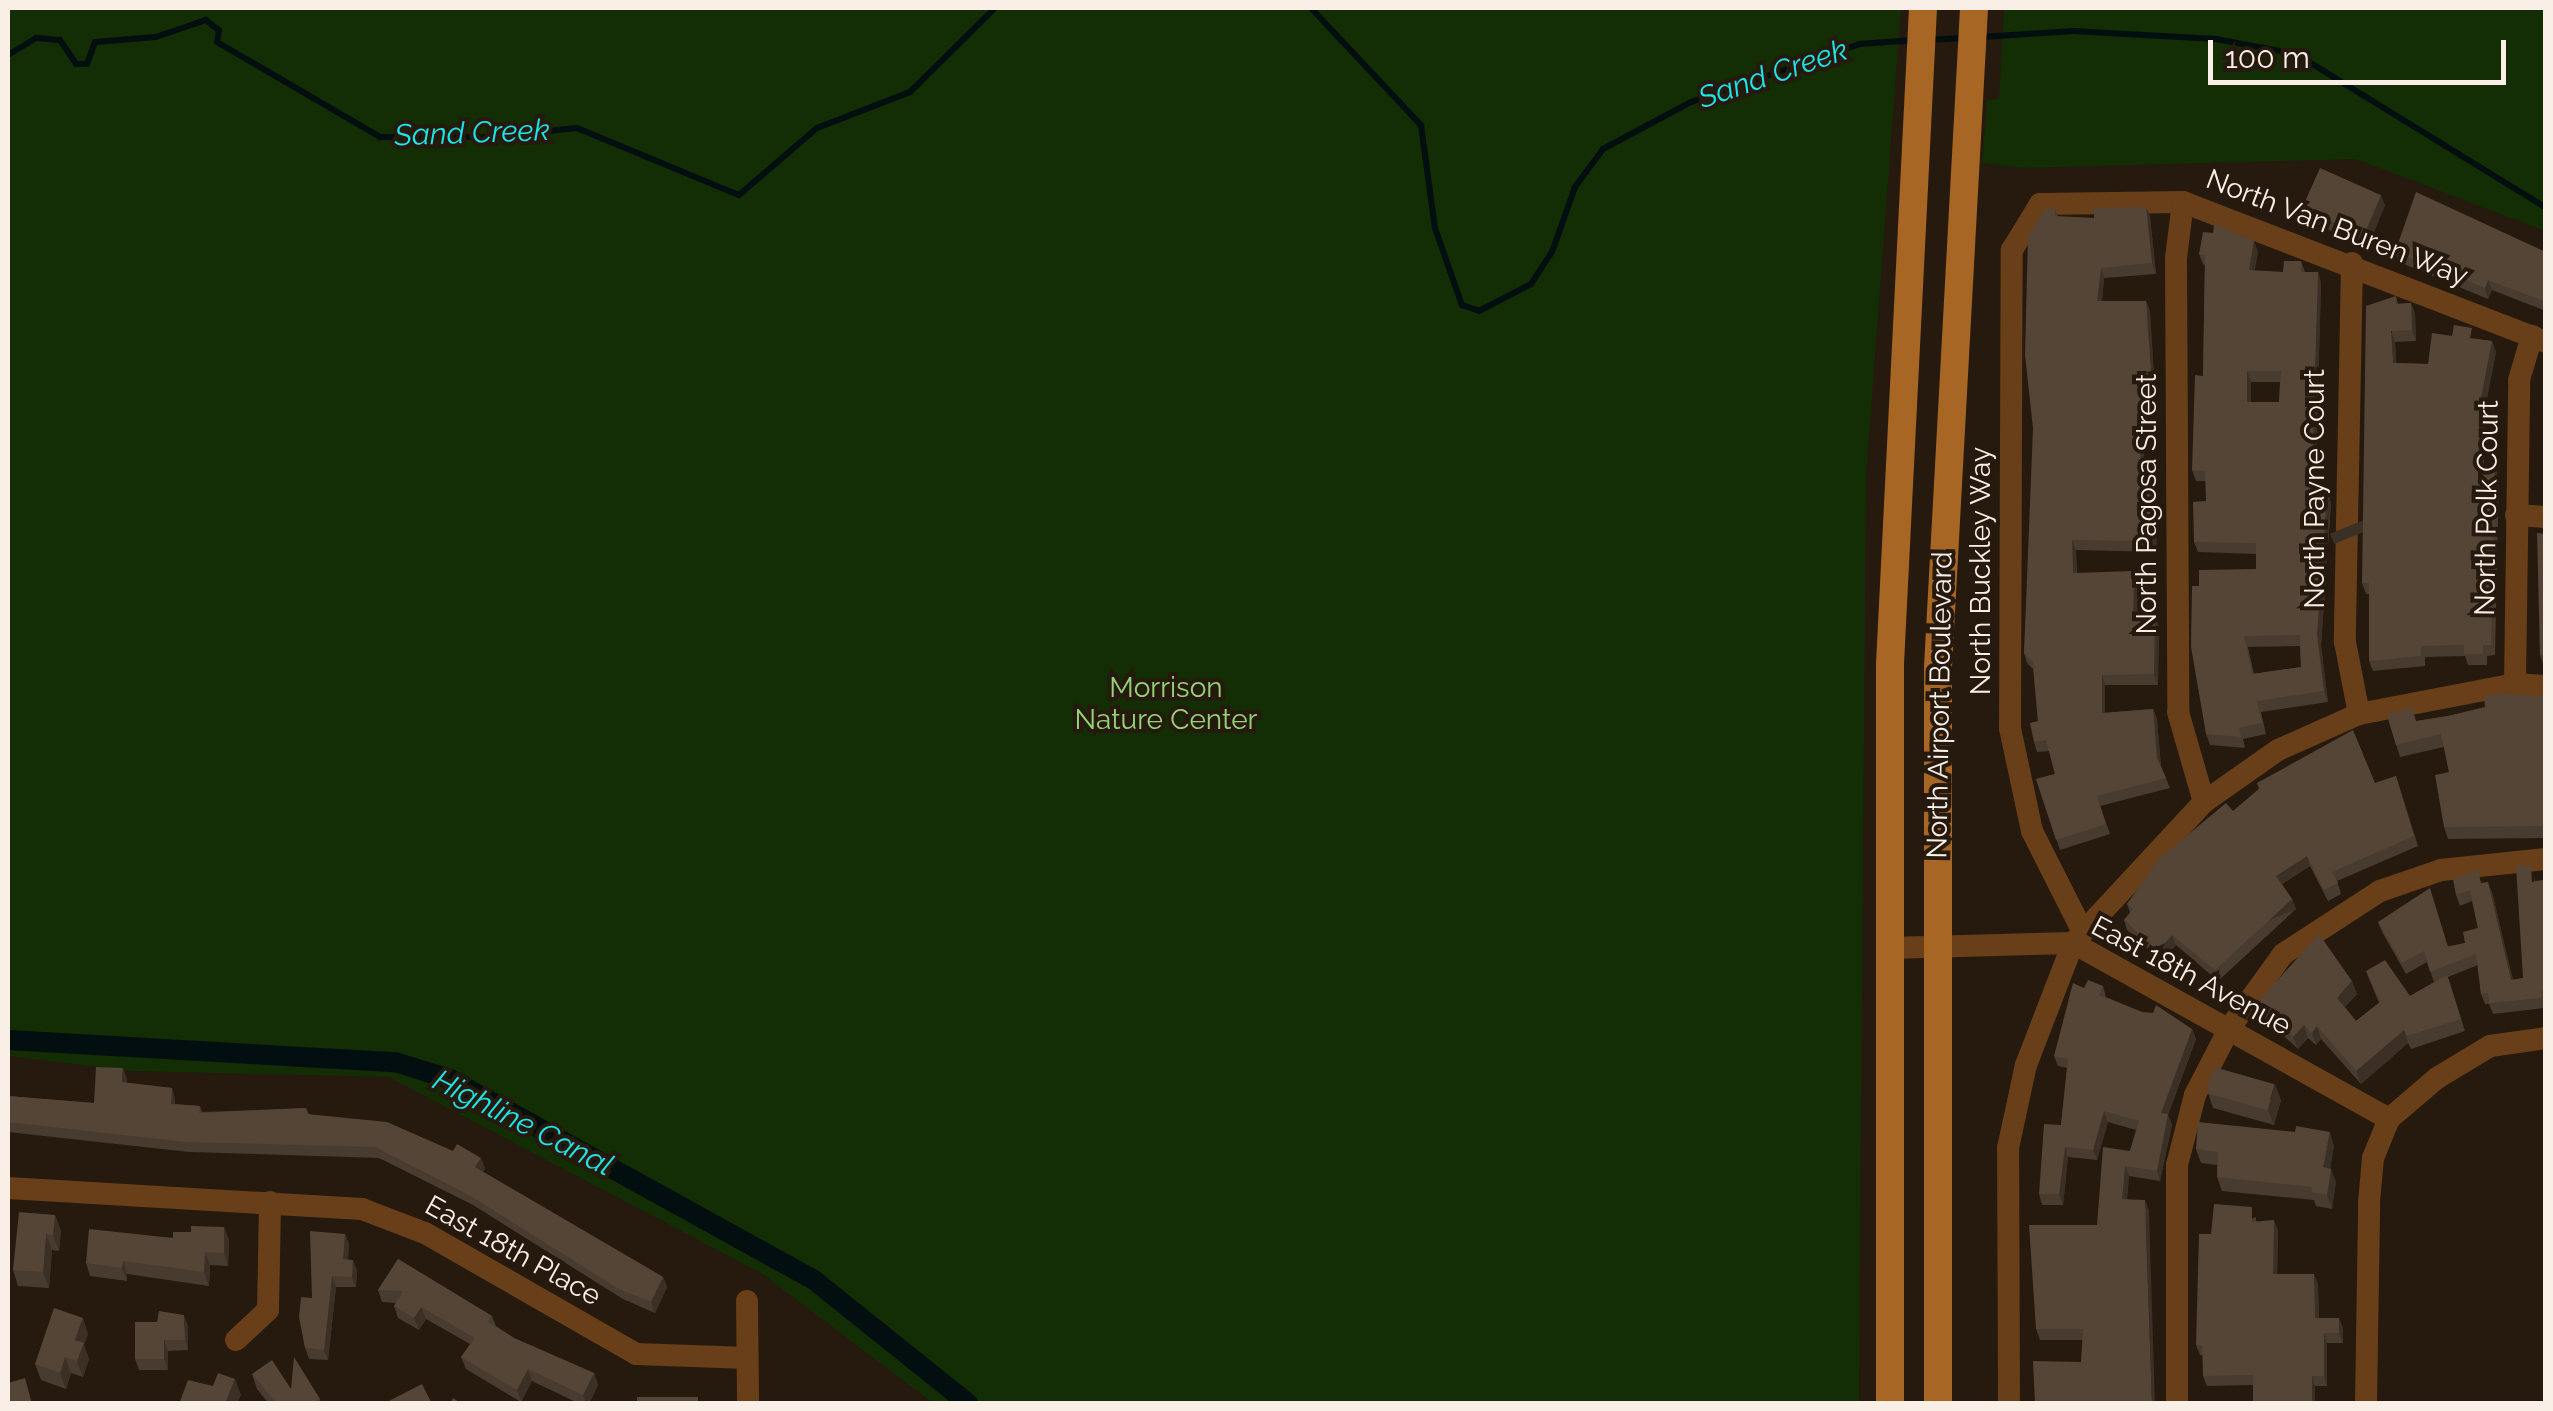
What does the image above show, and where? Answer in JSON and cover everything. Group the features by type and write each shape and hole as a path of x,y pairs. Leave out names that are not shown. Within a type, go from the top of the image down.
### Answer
{"main road":[{"name":"North Airport Boulevard","path":"1890,1404 1890,664 1924,8"},
{"name":"North Airport Boulevard","path":"1938,1404 1939,648 1974,8"}],"street":[{"name":"North Van Buren Way","path":"2040,204 2183,202 2352,263 2539,339"},
{"name":"North Pagosa Street","path":"2183,202 2176,258 2178,712 2204,802"},
{"name":"North Buckley Way","path":"2040,204 2012,250 2010,728 2032,831 2078,938"},
{"name":"North Payne Court","path":"2352,263 2345,642 2359,714"},
{"name":"North Polk Court","path":"2515,684 2520,380 2539,339"},
{"path":"2516,514 2546,517"},
{"path":"2009,1404 2008,1148 2026,1065 2078,938 2204,802 2278,750 2359,714 2515,684 2546,686"},
{"path":"2177,1404 2177,1166 2196,1095 2229,1030 2283,954 2380,891 2442,870 2546,859"},
{"name":"East 18th Avenue","path":"1890,948 2078,938 2229,1030 2389,1119"},
{"path":"2366,1404 2369,1202 2373,1158 2389,1119 2437,1078 2490,1046 2546,1038"},
{"name":"East 18th Place","path":"8,1188 334,1206 394,1219 636,1354 747,1358"},
{"path":"236,1340 268,1310 270,1202"},
{"path":"747,1301 748,1404"}],"green space":[{"name":"Morrison Nature Center","path":"8,8 1901,8 1866,477 1859,1403 933,1403 761,1273 389,1077 133,1071 8,1056"},
{"path":"2004,8 2545,8 2545,231 2356,159 2024,168 1982,163 1987,100 1999,99"}],"building":[{"path":"2320,168 2381,195 2363,235 2302,208"},
{"path":"2416,192 2546,252 2546,302 2488,280 2485,288 2395,252"},
{"path":"2146,207 2152,263 2101,268 2097,301 2146,301 2153,401 2141,401 2140,484 2154,484 2152,541 2072,540 2073,573 2134,571 2133,617 2155,617 2154,674 2102,675 2102,713 2153,709 2157,758 2166,778 2097,796 2106,824 2056,840 2036,779 2055,774 2046,740 2034,742 2030,723 2038,721 2033,662 2024,653 2033,428 2025,355 2028,236 2045,209 2055,209 2055,216 2094,218 2094,208"},
{"path":"2214,224 2254,241 2249,270 2283,272 2284,261 2301,261 2301,272 2318,272 2311,492 2327,492 2317,635 2324,691 2257,701 2262,723 2239,728 2241,737 2206,734 2191,647 2192,586 2199,586 2199,570 2256,569 2256,543 2194,542 2193,502 2206,501 2205,471 2192,470 2195,375 2203,376 2205,255 2199,254 2203,232 2213,233","holes":["2247,371 2281,371 2279,402 2247,402","2300,635 2301,667 2252,674 2244,636"]},
{"path":"2396,296 2396,304 2411,303 2412,330 2391,331 2393,363 2428,364 2432,333 2452,336 2454,325 2472,328 2470,338 2492,341 2481,397 2479,466 2495,467 2491,645 2483,645 2483,654 2464,654 2464,645 2421,646 2421,656 2369,661 2369,583 2362,583 2366,306"},
{"path":"2537,533 2546,534 2546,655 2540,655"},
{"path":"2484,696 2546,696 2546,826 2444,827 2435,775 2449,772 2441,734 2396,745 2387,715 2412,707 2416,721 2448,716 2485,707"},
{"path":"2353,730 2375,783 2396,776 2414,836 2332,872 2338,883 2324,890 2307,856 2276,876 2292,899 2215,970 2172,935 2158,951 2124,920 2133,909 2127,904 2159,859 2226,803 2233,811 2260,788 2257,783"},
{"path":"2531,865 2532,882 2546,880 2546,991 2542,991 2541,998 2489,1003 2488,993 2481,994 2476,954 2430,972 2424,951 2402,963 2378,922 2430,888 2448,947 2465,943 2463,932 2478,928 2470,890 2456,895 2453,879 2478,870 2481,883 2488,882 2511,980 2523,978 2516,866"},
{"path":"2319,934 2352,981 2337,998 2356,1021 2380,1002 2366,971 2385,960 2410,996 2447,975 2461,1019 2407,1036 2404,1030 2356,1071 2317,1026 2312,1033 2304,1025 2293,1037 2257,1003"},
{"path":"2088,980 2103,986 2099,995 2142,1012 2153,1013 2156,1005 2192,1029 2161,1113 2168,1114 2157,1171 2125,1166 2122,1199 2145,1200 2152,1404 2035,1404 2033,1361 2081,1362 2083,1329 2036,1329 2029,1225 2097,1225 2103,1147 2130,1151 2139,1121 2104,1111 2093,1150 2065,1147 2059,1194 2039,1194 2044,1124 2061,1125 2068,1059 2054,1056 2073,983 2084,988"},
{"path":"96,1067 123,1068 122,1082 172,1088 171,1104 200,1106 199,1113 306,1108 307,1114 387,1122 453,1151 457,1144 481,1158 475,1167 663,1277 651,1302 619,1289 469,1195 375,1147 185,1142 8,1122 8,1096 94,1103"},
{"path":"2214,1067 2275,1084 2267,1110 2207,1093"},
{"path":"2198,1122 2295,1132 2296,1126 2330,1132 2323,1167 2331,1169 2327,1195 2311,1192 2312,1187 2217,1177 2218,1152 2196,1149"},
{"path":"2214,1204 2252,1207 2252,1222 2274,1220 2273,1274 2314,1274 2315,1318 2339,1318 2339,1333 2324,1333 2324,1376 2312,1376 2312,1404 2253,1404 2253,1375 2203,1376 2202,1345 2196,1345 2199,1234 2211,1234"},
{"path":"19,1212 55,1215 53,1235 46,1234 43,1272 13,1270"},
{"path":"191,1226 224,1227 224,1253 205,1252 204,1272 123,1261 122,1268 86,1263 89,1229 173,1238 173,1232 191,1232"},
{"path":"310,1231 345,1234 343,1259 353,1260 352,1277 332,1276 324,1350 305,1348 299,1317 301,1297 312,1298"},
{"path":"398,1259 492,1316 488,1322 514,1338 594,1373 583,1395 528,1369 517,1390 461,1357 475,1338 421,1307 414,1318 394,1306 403,1291 378,1290"},
{"path":"54,1308 83,1318 75,1340 84,1343 77,1361 65,1357 60,1373 35,1364"},
{"path":"159,1311 184,1315 185,1340 164,1340 164,1359 135,1359 135,1322 157,1322"},
{"path":"294,1357 320,1399 309,1404 277,1404 252,1374 272,1360 291,1389"},
{"path":"218,1373 235,1379 225,1404 179,1404 188,1380 213,1386"},
{"path":"25,1378 32,1404 8,1404 8,1383"},
{"path":"422,1384 432,1404 383,1404"},
{"path":"637,1397 698,1397 698,1404 637,1404"}],"waterway":[{"name":"Sand Creek","path":"8,55 36,38 60,40 76,64 87,64 95,42 156,37 206,20 219,30 217,42 380,137 488,137 577,128 739,195 817,128 910,92 995,8"},
{"name":"Sand Creek","path":"1311,8 1421,125 1435,228 1462,305 1479,311 1531,284 1552,252 1575,187 1603,149 1691,102 1859,44 1915,40"},
{"name":"Sand Creek","path":"1982,37 2073,31 2216,39 2296,54 2546,208"},
{"name":"Sand Creek","path":"1927,40 1965,38"},
{"name":"Highline Canal","path":"8,1040 395,1062 450,1079 814,1280 969,1404"}]}
